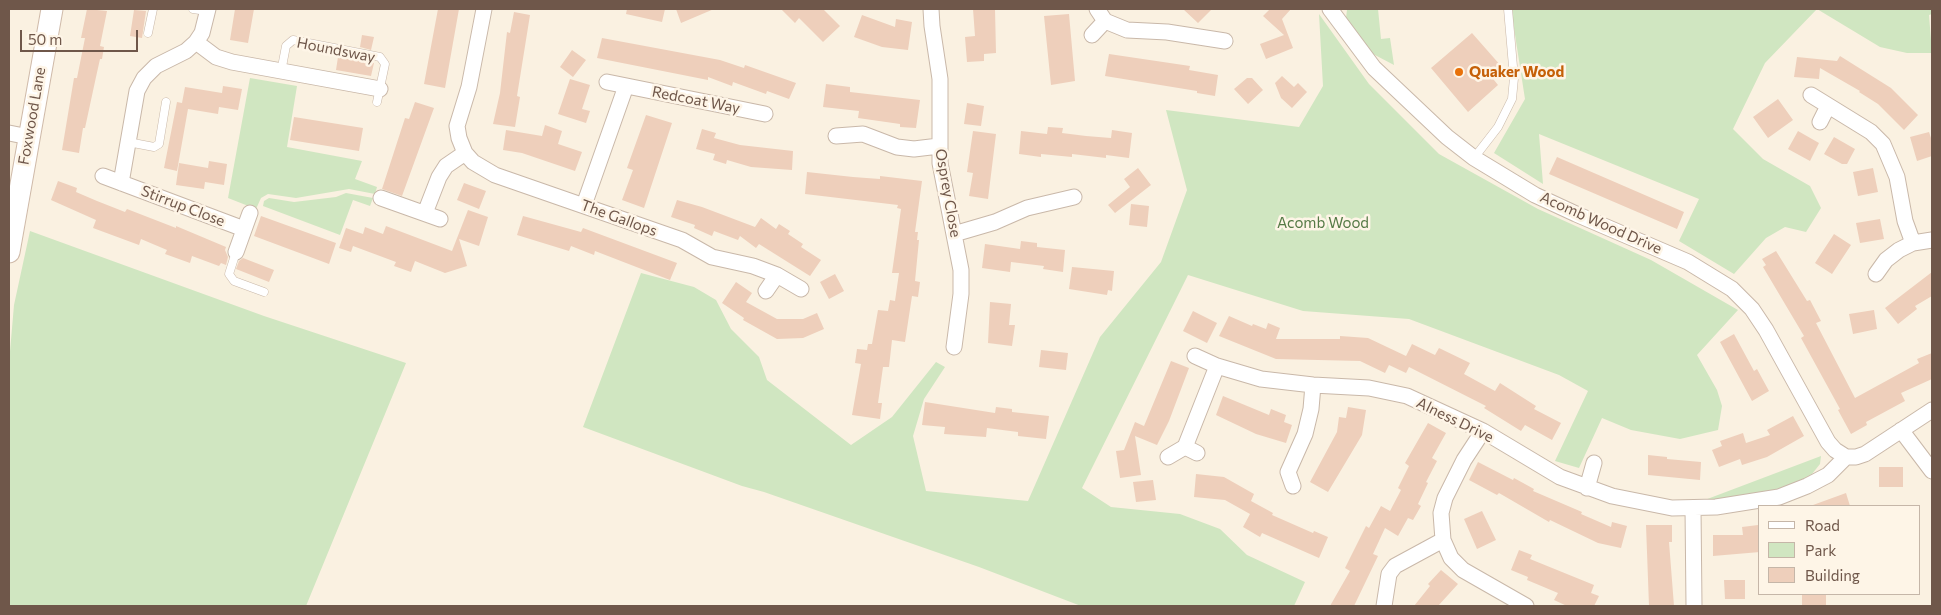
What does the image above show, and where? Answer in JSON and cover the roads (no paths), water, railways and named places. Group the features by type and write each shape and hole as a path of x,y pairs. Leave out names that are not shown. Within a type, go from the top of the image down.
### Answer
{"street":[{"name":"Foxwood Lane","path":"9,252 19,135 52,9"},
{"path":"424,213 438,177 446,166 465,153 459,138 458,126 470,79 484,9"},
{"name":"Osprey Close","path":"932,9 932,26 940,79 939,146 945,196 962,270 954,347"},
{"name":"Acomb Wood Drive","path":"1330,9 1374,68 1447,137 1474,158 1552,202 1688,262 1732,289 1752,309 1766,330 1828,442 1834,450 1846,457"},
{"path":"196,42 202,33 203,10"},
{"path":"1092,35 1101,15 1127,30 1167,32 1225,41"},
{"name":"Houndsway","path":"196,42 216,57 232,62 378,96"},
{"name":"Stirrup Close","path":"121,183 137,91 144,78 156,66 186,51 196,42"},
{"name":"Redcoat Way","path":"607,82 765,114"},
{"path":"584,205 626,86"},
{"path":"1811,95 1871,132 1883,144 1897,177 1905,221 1913,243"},
{"path":"1820,122 1828,106"},
{"path":"836,136 862,134 897,147 914,149 939,146"},
{"name":"The Gallops","path":"465,153 478,165 495,174 682,240 712,257 753,266 777,275 801,289"},
{"name":"Stirrup Close","path":"104,176 244,229"},
{"path":"954,234 995,222 1027,208 1074,197"},
{"path":"381,198 440,219"},
{"name":"Stirrup Close","path":"236,252 250,213"},
{"path":"1876,274 1886,260 1913,243 1932,240"},
{"path":"766,291 777,275"},
{"name":"Alness Drive","path":"1195,356 1217,366 1261,379 1312,385 1369,388 1407,396 1483,431 1532,462 1587,488 1638,503 1672,508 1693,508 1779,497 1808,486 1828,475 1846,457"},
{"path":"1168,457 1191,450 1217,366"},
{"path":"1285,477 1305,434 1311,409 1312,385"},
{"path":"1846,457 1856,457 1865,454 1932,410"},
{"path":"1901,430 1932,471"},
{"path":"1483,431 1464,460 1444,498 1441,512 1443,540 1451,558 1463,570 1526,606"},
{"path":"1587,488 1594,463"},
{"path":"1693,508 1694,606"},
{"path":"1384,606 1390,574 1395,566 1443,540"}],"lane":[{"path":"148,33 153,9"},
{"path":"1474,158 1498,127 1512,99 1514,78 1508,9"},
{"name":"Houndsway","path":"281,72 286,46 292,40 380,56 385,64 378,96"},
{"path":"128,142 154,147 159,144 166,102"},
{"name":"Stirrup Close","path":"236,252 229,274 234,281 264,292"}],"place":[{"name":"Quaker Wood","path":"1459,72"}],"park label":[{"name":"Acomb Wood","path":"1323,223"}]}
